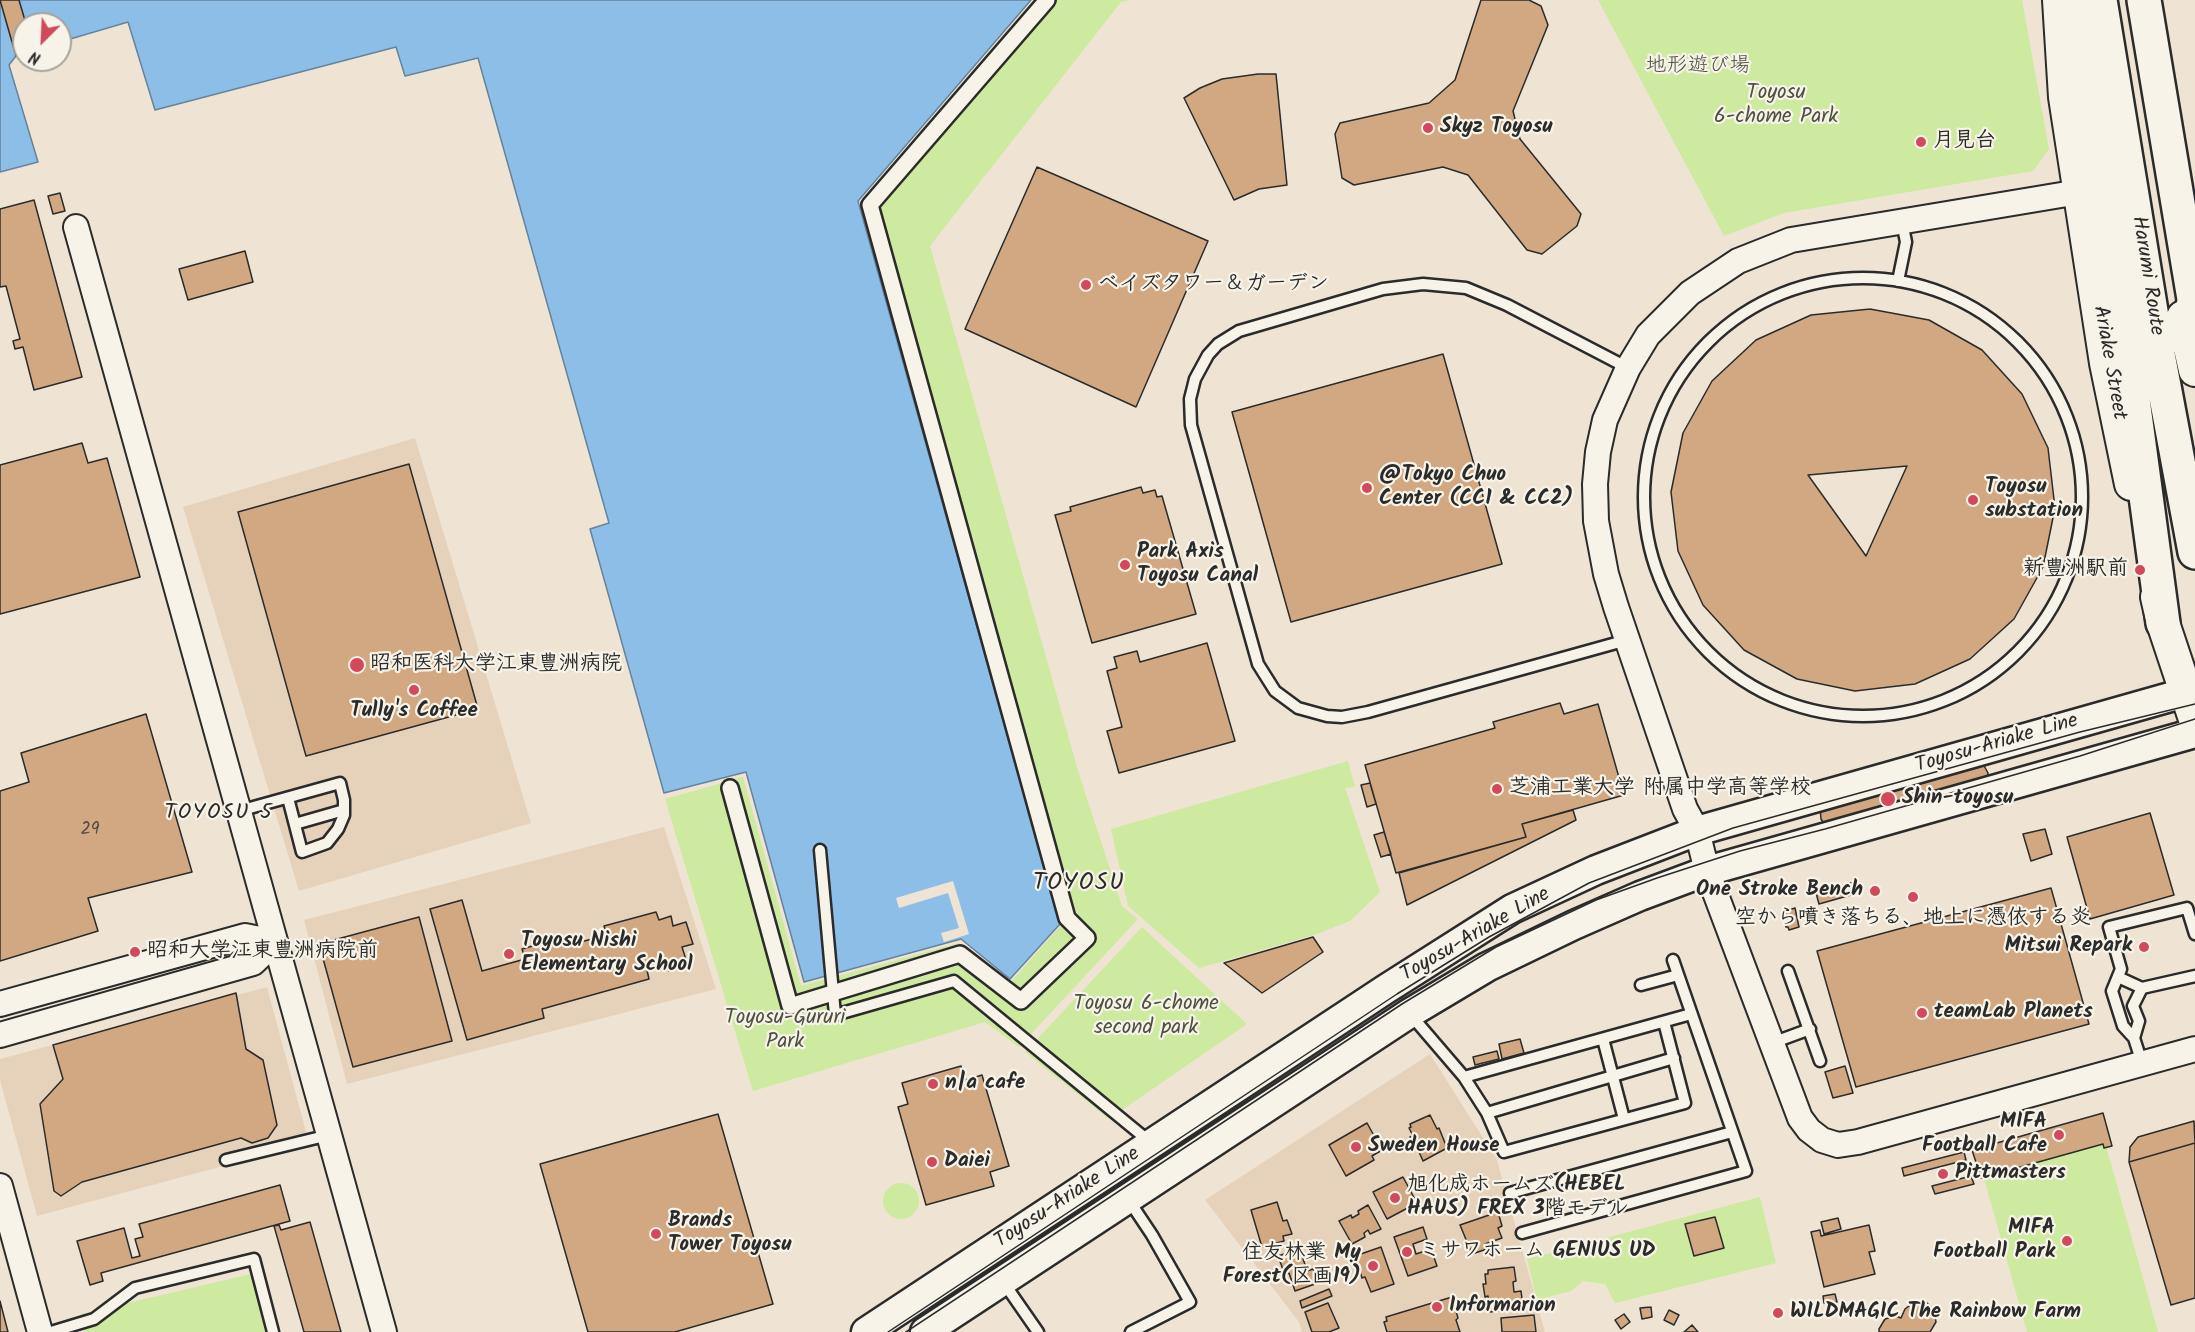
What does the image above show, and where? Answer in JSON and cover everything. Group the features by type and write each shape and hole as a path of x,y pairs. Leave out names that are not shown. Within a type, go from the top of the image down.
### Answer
{"highway":[{"path":"2074,0 2128,362 2163,623"},
{"name":"Harumi Route","path":"2100,0 2158,354 2195,552"},
{"name":"Harumi Route","path":"2117,0 2195,448"},
{"path":"2144,0 2194,299 2192,357"}],"main road":[{"name":"Ariake Street","path":"2059,0 2065,97 2106,363 2133,497 2163,623 2192,701"},
{"path":"2129,0 2179,302 2192,357"},
{"name":"Toyosu-Ariake Line","path":"866,1332 1386,989 1512,909 1596,870 1697,831 2192,701"},
{"name":"Toyosu-Ariake Line","path":"925,1332 1410,1013 1487,967 1554,934 1640,896 1707,871 2195,733"}],"street":[{"path":"730,788 790,1006 960,954 1021,1001 1087,938 1067,918 870,205 1047,0"},
{"path":"2079,192 1791,240 1737,261 1690,293 1648,335 1628,368 1605,420 1598,452 1595,484 1596,521 1606,574 1685,809 1697,831 1707,871 1800,1118 1809,1130 1822,1140 1838,1145 1858,1142 2195,1049"},
{"path":"76,226 384,1332"},
{"path":"0,1004 245,936 275,942"},
{"path":"0,1035 253,963 275,942"},
{"path":"0,1186 40,1332"}],"lane":[{"path":"1898,281 1906,242 1902,222"},
{"path":"1856,278 1898,281 1930,289 1964,303 2008,333 2038,365 2059,400 2074,437 2082,490 2080,530 2070,571 2052,608 2018,652 1991,675 1947,699 1912,710 1875,715 1828,713 1785,701 1754,687 1719,662 1688,628 1663,587 1648,544 1643,499 1646,460 1660,411 1678,378 1702,347 1733,320 1764,301 1808,284 1856,278"},
{"path":"1627,640 1359,714 1342,717 1327,716 1298,708 1275,691 1258,664 1191,425 1190,399 1194,379 1208,355 1218,344 1239,331 1383,290 1423,284 1466,288 1507,305 1628,368"},
{"path":"239,811 340,783 344,810 341,823 327,843 302,852 288,798"},
{"path":"295,824 344,810"},
{"path":"820,850 835,1015 954,981 1152,1144"},
{"path":"2143,1064 2134,1038 2123,1026 2112,991 2121,969 2109,927 2187,908 2195,934"},
{"path":"1522,1233 1746,1171 1673,960"},
{"path":"1788,971 1820,1061"},
{"path":"1641,985 1678,975"},
{"path":"2118,977 2142,988 2195,976"},
{"path":"2134,1038 2139,1021 2133,1006 2142,988"},
{"path":"1410,1013 1464,1077 1487,1113 1504,1152 1685,1103 1664,1022"},
{"path":"1464,1077 1691,1014"},
{"path":"1772,1043 1809,1029"},
{"path":"1603,1039 1624,1119"},
{"path":"1487,1113 1674,1058"},
{"path":"1510,1193 1732,1132"},
{"path":"226,1160 329,1135"},
{"path":"1128,1199 1152,1235 1190,1302 1131,1332"},
{"path":"51,1332 94,1319 135,1288 254,1259 273,1332"},
{"path":"1003,1281 1038,1332"}],"shaded area":[{"name":"昭和医科大学江東豊洲病院","path":"415,438 531,823 299,891 183,507"},
{"name":"Toyosu Nishi Elementary School","path":"664,827 716,989 347,1084 304,920"},
{"path":"267,987 309,1143 37,1216 0,1080 0,1059"},
{"path":"1430,1054 1497,1160 1545,1332 1302,1332 1299,1322 1205,1200"}],"green space":[{"name":"Toyosu-Gururi Park","path":"1034,0 1130,0 1121,2 930,246 1079,774 1122,906 1138,919 1019,1047 985,1022 753,1091 665,799 743,777 801,986 959,943 1010,983 1061,925 860,202"},
{"name":"Toyosu 6-chome Park","path":"1598,0 2022,0 2049,149 2033,171 1784,213 1724,236"},
{"path":"1348,761 1355,787 1345,788 1380,892 1350,921 1317,934 1199,968 1128,906 1111,829"},
{"name":"Toyosu 6-chome second park","path":"1142,927 1247,1024 1109,1119 1025,1052"},
{"name":"MIFA Football Park","path":"2098,1117 2158,1332 2027,1332 1976,1150"},
{"path":"901,1183 914,1188 919,1201 914,1214 901,1219 888,1214 883,1201 888,1188"},
{"path":"1760,1197 1776,1263 1615,1303 1605,1284 1583,1281 1571,1291 1537,1300 1527,1259"},
{"path":"251,1274 265,1332 85,1332 81,1314"}],"water":[{"path":"0,0 1031,0 858,201 1060,924 1010,979 961,939 804,982 746,772 664,793 590,529 609,523 478,58 405,76 396,47 155,110 128,22 72,38 72,12 12,12 12,61 9,65 38,162 0,172"}],"pier":[{"path":"953,881 969,934 944,942 941,933 959,928 948,893 899,908 896,898"}],"building":[{"path":"0,0 19,0 22,12 12,12 12,42"},
{"name":"Skyz Toyosu","path":"1481,0 1529,0 1541,6 1548,25 1513,111 1520,139 1581,214 1577,226 1542,254 1527,250 1468,175 1443,167 1354,185 1342,178 1335,134 1340,123 1429,103 1455,80"},
{"path":"1276,74 1287,185 1259,189 1234,200 1184,98 1222,79"},
{"name":"ベイズタワー＆ガーデン","path":"1037,167 1208,241 1136,407 965,329"},
{"path":"60,193 65,211 53,214 48,196"},
{"path":"34,200 82,377 34,390 23,347 15,349 13,341 20,339 6,286 0,287 0,209"},
{"path":"245,251 253,282 188,300 179,269"},
{"name":"Toyosu substation","path":"1870,309 1929,320 1982,350 2022,394 2048,448 2055,508 2043,567 2014,619 1970,659 1915,684 1855,691 1797,679 1744,650 1703,605 1678,551 1671,492 1683,433 1712,381 1756,340 1811,315","holes":["1907,466 1866,556 1808,475"]},
{"name":"@Tokyo Chuo Center (CC1 & CC2)","path":"1443,354 1502,564 1291,622 1232,412"},
{"path":"82,443 88,463 107,458 140,577 0,614 0,465"},
{"path":"409,464 478,709 306,756 238,512"},
{"name":"Park Axis Toyosu Canal","path":"1141,487 1143,493 1155,490 1157,497 1162,496 1196,614 1092,643 1055,515 1071,511 1070,507"},
{"path":"1207,643 1235,741 1119,773 1107,731 1122,727 1107,671 1117,668 1114,657 1137,651 1140,662"},
{"name":"芝浦工業大学 附属中学高等学校","path":"1560,703 1564,714 1598,704 1624,795 1522,824 1526,837 1396,873 1365,765 1495,728 1493,722"},
{"path":"146,714 192,872 88,898 98,931 0,961 0,791 29,782 21,753"},
{"path":"1982,762 1988,773 1988,786 1829,831 1821,819 1820,808"},
{"path":"1370,783 1376,804 1367,807 1361,785"},
{"path":"1573,810 1576,820 1407,905 1399,873 1526,837 1522,824"},
{"path":"2150,813 2174,895 2090,919 2067,837"},
{"path":"2045,829 2052,854 2031,861 2023,834"},
{"path":"1384,832 1391,854 1381,857 1374,835"},
{"path":"1854,882 1858,893 1819,904 1816,893"},
{"path":"2051,888 2089,1024 1856,1087 1817,951"},
{"path":"462,900 482,971 525,959 522,949 570,935 573,944 607,935 604,926 656,912 659,920 671,916 673,926 686,922 693,944 682,947 688,966 669,971 666,960 646,966 649,979 542,1009 544,1018 467,1040 430,909"},
{"path":"1795,908 1799,927 1789,930 1784,918 1787,918 1785,911"},
{"path":"419,917 452,1041 353,1067 319,944"},
{"path":"1313,937 1323,952 1262,993 1224,963"},
{"path":"236,993 246,1049 263,1060 277,1125 268,1138 252,1143 241,1138 82,1182 61,1196 54,1191 40,1104 63,1079 53,1045"},
{"path":"1520,1039 1524,1053 1502,1059 1499,1044"},
{"path":"1497,1051 1499,1059 1475,1065 1473,1057"},
{"path":"961,1066 966,1080 982,1075 1009,1166 990,1172 994,1186 926,1205 898,1107 908,1104 902,1083"},
{"path":"1845,1066 1853,1093 1833,1098 1825,1072"},
{"path":"2103,1113 2112,1146 2104,1148 2103,1144 1981,1178 1972,1150"},
{"name":"Brands Tower Toyosu","path":"718,1114 773,1304 675,1332 588,1332 540,1164"},
{"path":"1430,1115 1437,1129 1439,1128 1447,1148 1423,1161 1416,1145 1413,1146 1410,1137 1413,1136 1409,1128 1410,1124"},
{"path":"2194,1121 2195,1143 2129,1162 2130,1147 2138,1137"},
{"name":"Sweden House","path":"1367,1123 1382,1150 1372,1156 1374,1160 1346,1176 1329,1145"},
{"path":"2195,1143 2195,1298 2171,1305 2129,1162"},
{"path":"1964,1152 1966,1160 1904,1176 1902,1168"},
{"path":"1971,1176 1974,1184 1935,1194 1932,1186"},
{"name":"旭化成ホームズ(HEBEL HAUS) FREX 3階モデル","path":"1403,1177 1417,1203 1387,1219 1373,1192"},
{"path":"280,1185 290,1221 101,1273 103,1281 90,1285 77,1241 124,1228 132,1258 140,1256 135,1239 143,1237 139,1224"},
{"path":"1277,1202 1283,1221 1287,1220 1292,1234 1283,1236 1284,1241 1262,1247 1251,1210"},
{"path":"1368,1205 1381,1229 1370,1234 1368,1230 1364,1233 1365,1237 1352,1244 1339,1221 1351,1215 1352,1218"},
{"path":"1498,1212 1502,1226 1498,1228 1502,1238 1485,1244 1487,1249 1472,1254 1460,1225"},
{"path":"1715,1217 1724,1248 1694,1256 1685,1224"},
{"path":"1838,1218 1841,1229 1824,1234 1821,1222"},
{"path":"310,1222 341,1332 304,1332 274,1226 279,1225 281,1230"},
{"path":"1869,1225 1875,1251 1869,1252 1875,1274 1824,1287 1811,1232 1820,1230 1821,1236"},
{"name":"ミサワホーム GENIUS UD","path":"1423,1227 1427,1239 1413,1244 1416,1254 1431,1249 1437,1266 1408,1276 1394,1237"},
{"name":"住友林業 My Forest(区画19)","path":"1381,1247 1394,1284 1371,1292 1365,1277 1362,1278 1355,1256"},
{"path":"1300,1249 1307,1271 1313,1269 1318,1283 1295,1291 1289,1273 1285,1275 1278,1256"},
{"path":"1514,1267 1516,1281 1513,1282 1514,1292 1521,1291 1523,1307 1490,1312 1488,1296 1485,1297 1483,1284 1486,1284 1485,1274 1488,1274 1488,1270"},
{"path":"1329,1289 1332,1296 1302,1308 1300,1301"},
{"path":"1835,1294 1837,1302 1824,1303 1823,1296"},
{"name":"Informarion","path":"1452,1297 1460,1332 1387,1332 1384,1322 1387,1321 1386,1317"},
{"path":"0,1301 8,1332 0,1332"},
{"path":"1914,1302 1926,1302 1934,1310 1936,1322 1930,1332 1879,1332 1885,1319 1896,1316 1901,1318 1905,1309"},
{"path":"1328,1303 1339,1328 1329,1332 1312,1332 1305,1312"},
{"path":"1651,1307 1652,1317 1642,1319 1640,1308"},
{"path":"1669,1310 1679,1315 1674,1325 1664,1320"},
{"path":"1624,1314 1630,1322 1621,1329 1615,1320"},
{"path":"1534,1315 1536,1332 1502,1332 1501,1318"},
{"path":"1692,1325 1698,1332 1684,1332"}],"tram line":[{"path":"888,1332 1397,994 1489,937 1589,883 1733,828 2080,732 2195,704"},
{"path":"906,1332 1402,1004 1496,947 1596,900 1657,878 1740,851 2080,756 2195,719"}],"place":[{"name":"Skyz Toyosu","path":"1428,128"},
{"name":"月見台","path":"1921,142"},
{"name":"ベイズタワー＆ガーデン","path":"1086,285"},
{"name":"@Tokyo Chuo Center (CC1 & CC2)","path":"1367,488"},
{"name":"Toyosu substation","path":"1973,500"},
{"name":"Park Axis Toyosu Canal","path":"1125,565"},
{"name":"新豊洲駅前","path":"2140,570"},
{"name":"昭和医科大学江東豊洲病院","path":"357,665"},
{"name":"Tully's Coffee","path":"414,690"},
{"name":"芝浦工業大学 附属中学高等学校","path":"1497,789"},
{"name":"Shin-toyosu","path":"1888,799"},
{"name":"One Stroke Bench","path":"1875,891"},
{"name":"空から噴き落ちる、地上に憑依する炎","path":"1913,897"},
{"name":"Mitsui Repark","path":"2144,947"},
{"name":"昭和大学江東豊洲病院前","path":"135,952"},
{"name":"Toyosu Nishi Elementary School","path":"509,954"},
{"name":"teamLab Planets","path":"1922,1013"},
{"name":"n|a cafe","path":"933,1084"},
{"name":"MIFA Football Cafe","path":"2059,1135"},
{"name":"Sweden House","path":"1356,1147"},
{"name":"Daiei","path":"932,1162"},
{"name":"Pittmasters","path":"1943,1174"},
{"name":"旭化成ホームズ(HEBEL HAUS) FREX 3階モデル","path":"1395,1198"},
{"name":"Brands Tower Toyosu","path":"656,1234"},
{"name":"MIFA Football Park","path":"2067,1241"},
{"name":"ミサワホーム GENIUS UD","path":"1407,1252"},
{"name":"住友林業 My Forest(区画19)","path":"1373,1266"},
{"name":"Informarion","path":"1437,1307"},
{"name":"WILDMAGIC The Rainbow Farm","path":"1778,1313"}],"district":[{"name":"TOYOSU 5","path":"219,814"},
{"name":"TOYOSU","path":"1079,885"}],"park label":[{"name":"地形遊び場","path":"1698,67"}]}
